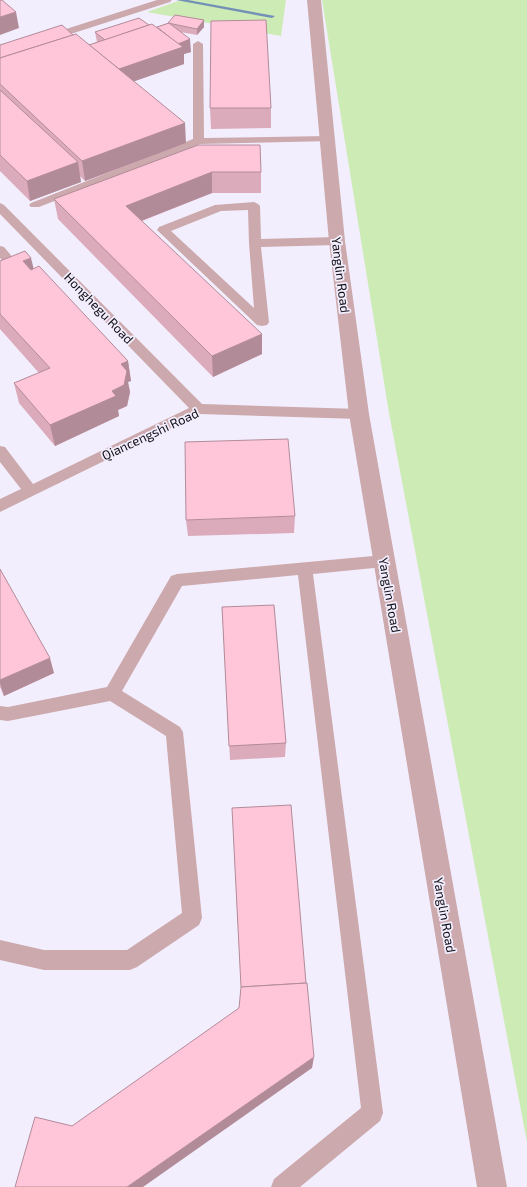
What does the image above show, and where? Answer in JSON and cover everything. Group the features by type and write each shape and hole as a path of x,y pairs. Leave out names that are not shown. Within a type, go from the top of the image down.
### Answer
{"street":[{"name":"Yanglin Road","path":"314,0 337,241 359,414 492,1187"}],"lane":[{"path":"38,42 167,0"},
{"path":"198,44 199,142"},
{"path":"35,205 199,142 328,139"},
{"name":"Honghegu Road","path":"0,206 198,409"},
{"path":"254,206 255,243 262,322 163,230 219,208 254,206"},
{"path":"255,243 337,241"},
{"path":"0,250 15,267 0,273"},
{"name":"Qiancengshi Road","path":"0,506 198,409 359,414"},
{"path":"0,450 30,491"},
{"path":"112,693 177,580 384,561"},
{"path":"282,1187 372,1113 305,569"},
{"path":"0,713 8,714 112,693 174,732 192,918 130,960 44,960 0,950"}],"green space":[{"path":"181,0 286,0 281,36 147,12"},
{"path":"322,0 527,0 527,1142 389,413"}],"building":[{"path":"0,0 2,0 16,12 0,17"},
{"path":"175,15 204,20 197,29 168,23"},
{"path":"139,18 149,25 105,40 95,32"},
{"path":"266,20 271,108 210,108 211,21"},
{"path":"169,23 190,39 178,44 157,27"},
{"path":"152,24 183,47 119,69 89,45"},
{"path":"62,25 73,35 0,58 0,45"},
{"path":"76,34 185,123 82,161 0,84 0,58"},
{"path":"0,90 78,162 27,181 0,155"},
{"path":"198,145 260,145 261,172 212,172 126,206 262,334 212,356 54,199"},
{"path":"25,251 31,258 23,261 31,270 39,266 128,361 121,364 127,371 124,385 112,391 116,396 50,425 14,383 50,368 0,314 0,261"},
{"path":"288,439 295,516 186,520 185,442"},
{"path":"0,569 50,658 0,680"},
{"path":"274,605 286,743 229,746 222,607"},
{"path":"291,805 306,983 241,987 232,808"},
{"path":"307,983 314,1057 127,1187 15,1187 35,1117 72,1126 239,1008 241,987"}],"waterway":[{"path":"179,0 272,16"}]}
